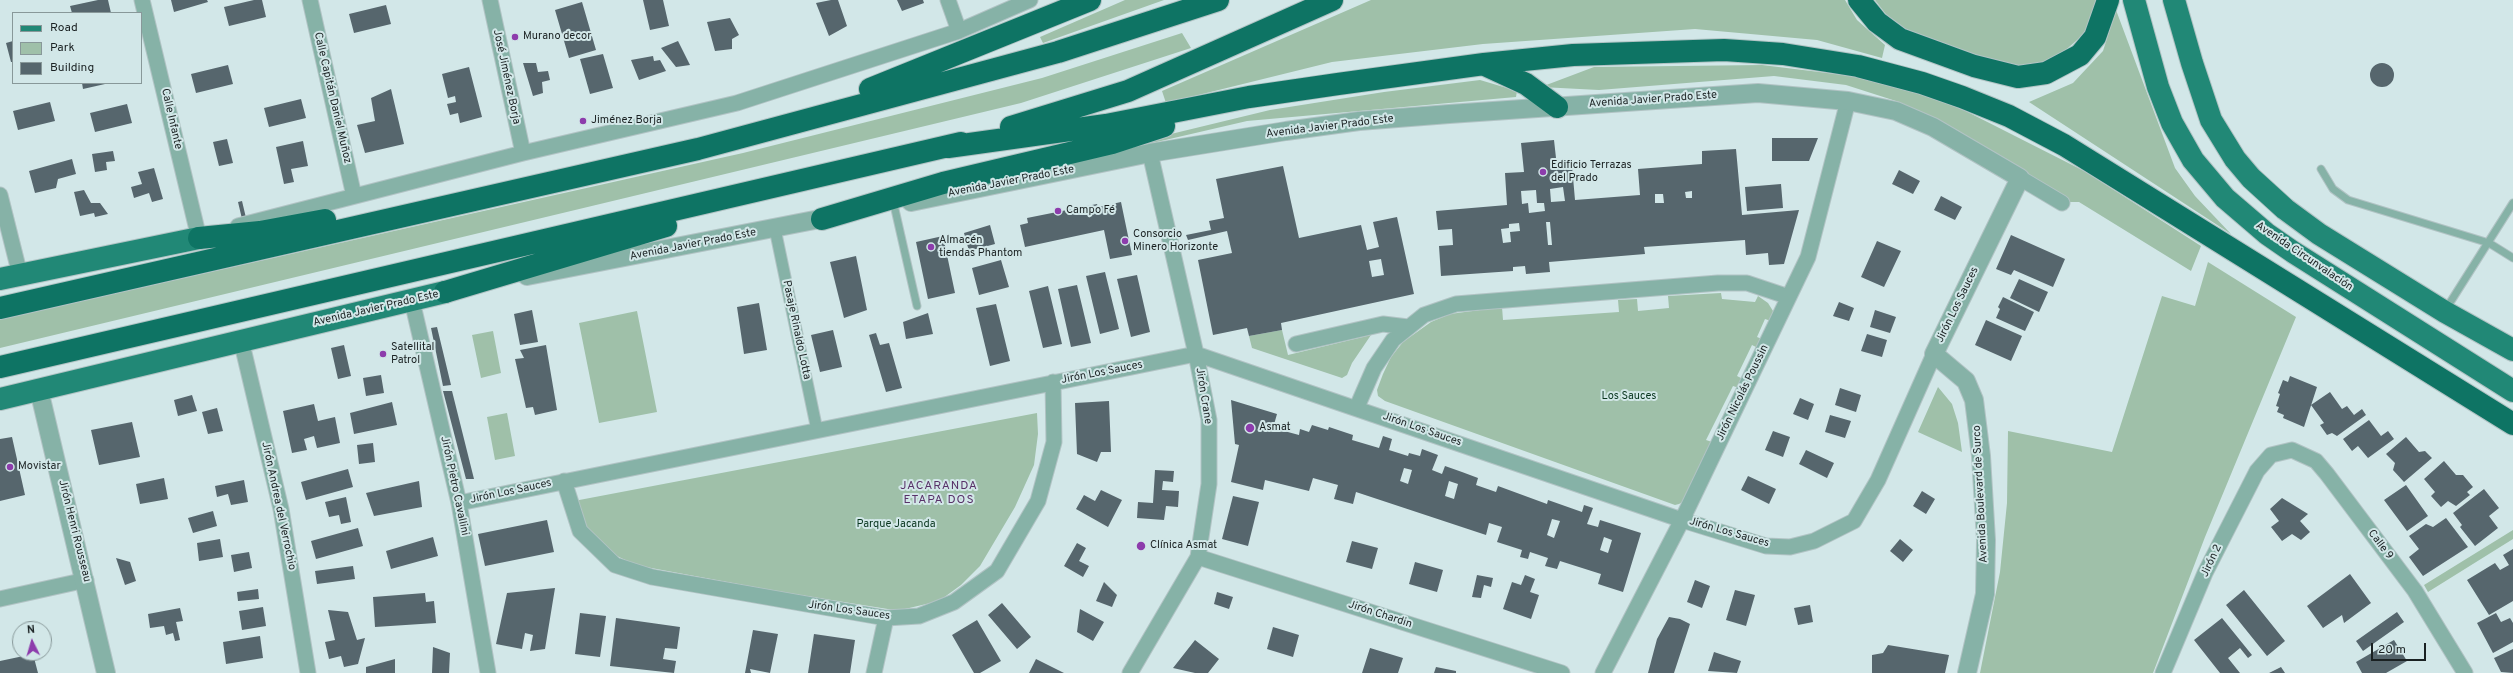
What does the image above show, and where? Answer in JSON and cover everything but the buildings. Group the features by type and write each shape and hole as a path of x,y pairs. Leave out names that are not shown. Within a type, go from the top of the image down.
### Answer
{"highway":[{"path":"788,123 1090,0"},
{"path":"0,308 698,149 788,123 1058,52 1218,0"},
{"path":"0,367 948,147 1128,91 1332,0"},
{"path":"1859,0 1876,22 1900,39 1979,68 2018,77 2046,73 2080,55 2095,37 2108,0"},
{"path":"948,147 1106,125 1249,98 1484,64 1573,55 1724,50 1783,54 1858,66 1922,83 1962,97 2009,116 2064,145 2513,424"},
{"path":"1484,64 1526,84 1557,107"},
{"path":"822,219 943,183 1112,143 1249,98"},
{"path":"199,238 260,232 386,210 698,149"},
{"path":"445,292 677,223 812,178"}],"main road":[{"name":"Avenida Circunvalación","path":"2134,0 2158,87 2172,123 2193,160 2225,198 2268,234 2293,252 2513,391"},
{"path":"2174,0 2192,63 2211,120 2235,159 2251,178 2269,196 2302,222 2444,312 2513,350"},
{"path":"10,277 199,238"},
{"name":"Avenida Javier Prado Este","path":"0,399 445,292"}],"street":[{"name":"Calle Infante","path":"142,0 199,238"},
{"name":"Calle Capitán Daniel Muñoz","path":"310,0 354,196"},
{"name":"José Jiménez Borja","path":"490,0 523,153"},
{"path":"948,0 959,31"},
{"path":"199,238 354,196 523,153 737,103 959,31 1030,0"},
{"name":"Avenida Javier Prado Este","path":"445,292 775,229 1150,153 1359,121 1758,94 1848,101 1896,111 1933,127 2020,178"},
{"name":"Jirón Nicolás Poussin","path":"1604,673 1682,520 1808,257 1848,101"},
{"name":"Jirón Crane","path":"1130,673 1198,557 1210,484 1209,420 1196,354 1150,153"},
{"path":"2020,178 2062,203"},
{"name":"Jirón Los Sauces","path":"459,503 1196,354 1682,520 1766,546 1790,547 1814,541 1854,520 1878,480 1934,354 2020,178"},
{"path":"0,195 10,277"},
{"name":"Pasaje Rinaldo Lotta","path":"775,229 816,430"},
{"path":"1357,408 1380,357 1408,327 1424,315 1456,304 1718,282 1747,283 1789,297"},
{"name":"Jirón Pietro Cavallini","path":"412,301 459,503 488,673"},
{"path":"1296,344 1383,324 1408,327"},
{"name":"Jirón Andrea del Verrochio","path":"241,340 280,509 308,673"},
{"name":"Avenida Boulevard de Surco","path":"1934,354 1966,381 1974,400 1981,456 1986,540 1985,594 1967,673"},
{"name":"Jirón Los Sauces","path":"564,481 580,531 614,565 652,578 886,618 919,616 954,602 997,571 1038,501 1054,442 1053,382"},
{"name":"Jirón Henri Rousseau","path":"39,390 86,580 106,673"},
{"name":"Calle 9","path":"2271,455 2292,450 2316,461 2415,591 2466,673"},
{"name":"Jirón 2","path":"2163,673 2205,573 2246,490 2257,471 2271,455"},
{"name":"Jirón Chardin","path":"1198,557 1562,673"},
{"path":"0,599 86,580"},
{"path":"874,673 886,618"}],"lane":[{"path":"2321,169 2333,189 2348,200 2489,244 2513,258"},
{"path":"2444,312 2489,244 2513,203"},
{"path":"894,205 917,306"}],"green space":[{"path":"1125,0 1164,0 1043,43 1040,37"},
{"path":"1371,0 1845,0 1857,20 1885,45 1882,58 1817,40 1695,29 1483,44 1332,62 1166,103 1162,91"},
{"path":"1875,0 2101,0 2085,33 2061,54 2035,66 2008,66 1905,30 1892,22"},
{"path":"2116,10 2175,168 2195,196 2231,234 2029,102 2073,83 2103,51"},
{"path":"1182,33 1191,48 1021,103 0,348 0,319 743,153 1042,78"},
{"path":"1762,65 1852,76 1944,100 2086,172 2201,246 2191,271 2079,202 2068,202 1957,130 1899,102 1846,85 1774,76 1599,90 1541,87 1594,67"},
{"path":"1480,80 1517,91 1516,97 1247,121 1105,154 1105,150 1270,110 1384,92"},
{"path":"2208,262 2296,317 2205,537 2153,673 1980,673 2000,572 2007,503 2008,431 2112,452 2162,296 2195,306"},
{"name":"Los Sauces","path":"1721,293 1722,299 1755,302 1758,296 1768,303 1773,311 1771,321 1765,319 1757,337 1762,339 1758,348 1752,345 1737,376 1743,379 1739,388 1733,386 1706,440 1712,442 1684,501 1679,504 1675,505 1385,401 1378,396 1377,390 1383,374 1391,357 1403,342 1431,322 1450,314 1502,307 1503,320 1619,312 1618,300 1637,299 1638,311 1669,308 1668,296"},
{"path":"637,311 657,412 599,423 579,323"},
{"path":"1282,330 1288,355 1371,335 1352,363 1347,375 1342,378 1252,348 1249,336"},
{"path":"493,331 501,373 481,378 472,335"},
{"path":"1938,387 1952,404 1958,423 1962,452 1918,432"},
{"path":"507,413 515,456 495,460 487,417"},
{"name":"Parque Jacanda","path":"1037,413 1038,434 1034,465 1015,507 980,566 961,585 939,601 905,609 894,610 781,592 635,565 615,555 584,527 574,501"},
{"path":"2513,530 2513,539 2428,592 2424,585"}],"place":[{"name":"Murano decor","path":"515,37"},
{"name":"Jiménez Borja","path":"583,121"},
{"name":"Edificio Terrazas del Prado","path":"1543,172"},
{"name":"Campo Fé","path":"1058,211"},
{"name":"Consorcio Minero Horizonte","path":"1125,241"},
{"name":"Almacén tiendas Phantom","path":"931,247"},
{"name":"Satellital Patrol","path":"383,354"},
{"name":"Asmat","path":"1250,428"},
{"name":"Movistar","path":"10,467"},
{"name":"Clínica Asmat","path":"1141,546"}],"district":[{"name":"JACARANDA ETAPA DOS","path":"939,494"}]}
